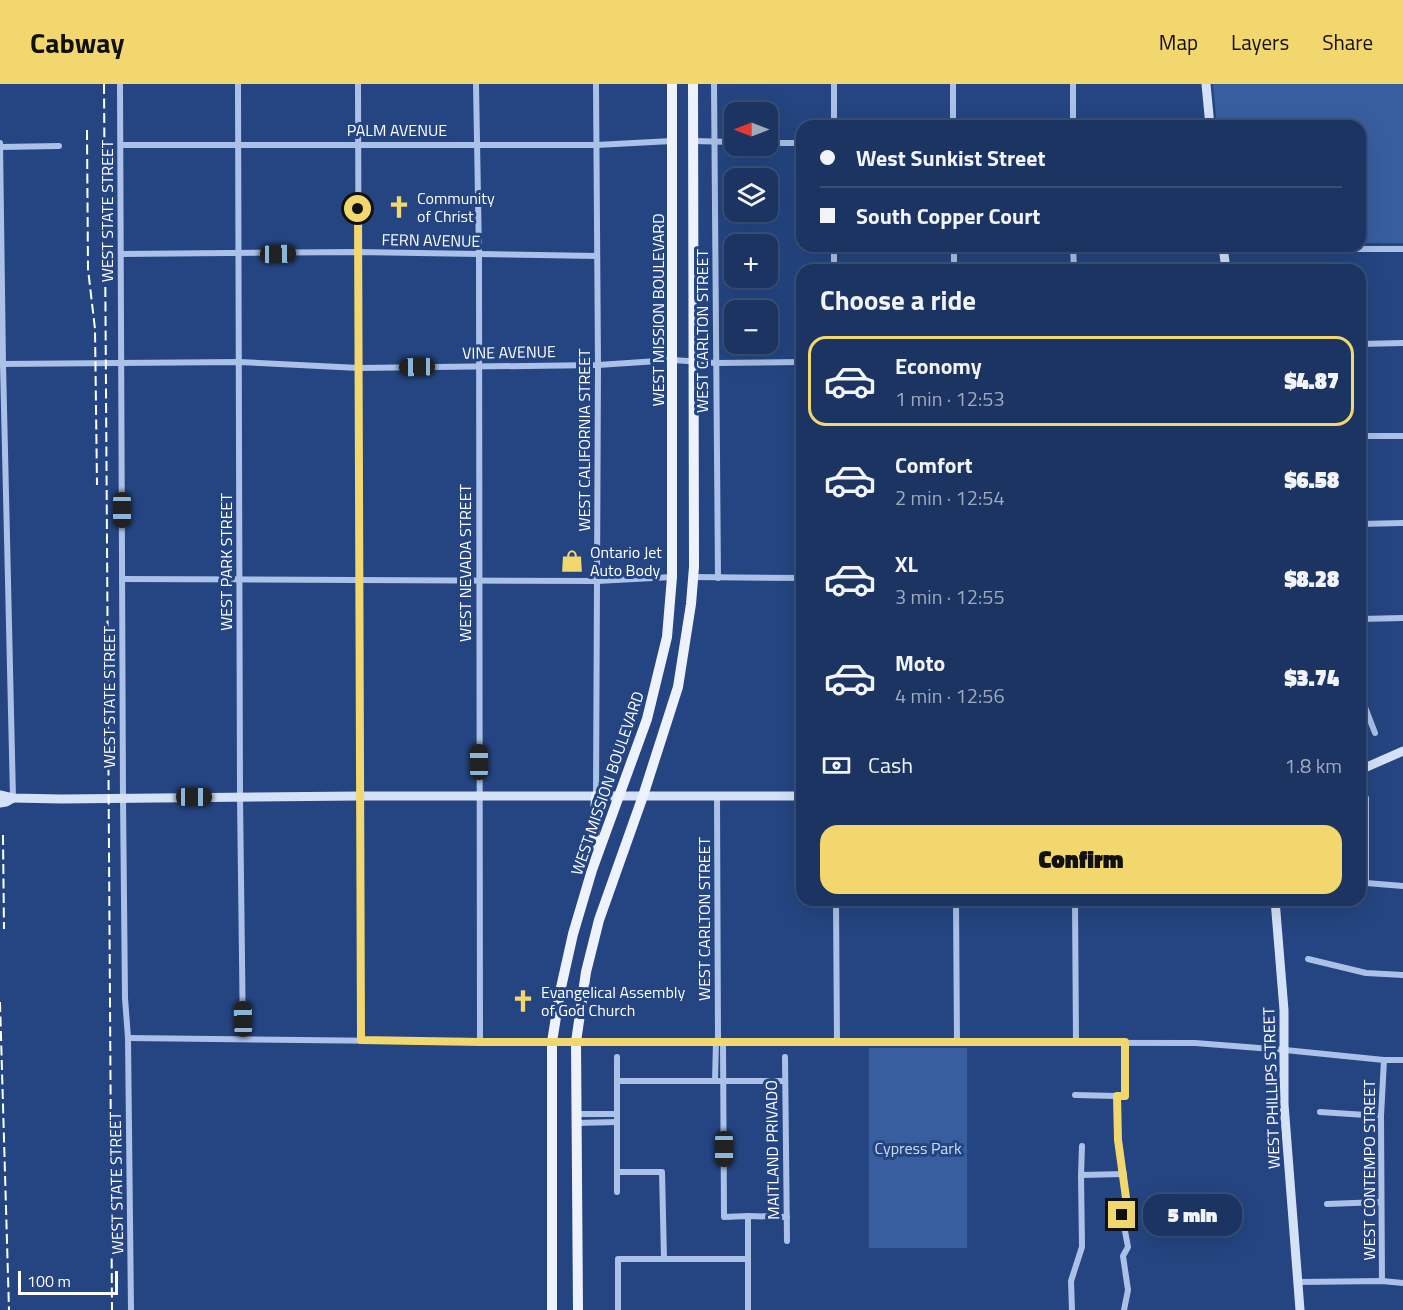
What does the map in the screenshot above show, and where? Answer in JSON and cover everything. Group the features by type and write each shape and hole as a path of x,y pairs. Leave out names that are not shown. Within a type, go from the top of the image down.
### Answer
{"main road":[{"name":"WEST MISSION BOULEVARD","path":"552,1310 552,1042 560,992 573,934 592,870 647,719 667,637 672,577 672,84"},
{"path":"578,1310 576,1042 586,972 599,920 643,796 678,687 691,604 695,361 693,84"},
{"path":"592,870 596,796"}],"street":[{"name":"WEST STATE STREET","path":"120,84 124,998 128,1038 131,1310"},
{"name":"WEST PARK STREET","path":"238,84 243,1039"},
{"path":"358,84 361,1040"},
{"name":"WEST NEVADA STREET","path":"476,84 479,254 480,1042"},
{"name":"WEST CALIFORNIA STREET","path":"596,84 598,365 596,796"},
{"name":"WEST CARLTON STREET","path":"714,84 718,578"},
{"path":"834,84 834,120"},
{"path":"953,84 953,120"},
{"path":"1073,84 1073,120"},
{"path":"1206,84 1209,120"},
{"name":"PALM AVENUE","path":"121,145 476,143 596,145 672,141"},
{"path":"693,141 724,142"},
{"path":"778,143 796,143"},
{"path":"13,798 1,364 0,145 59,146"},
{"path":"1366,249 1403,249"},
{"name":"FERN AVENUE","path":"121,254 357,252 597,256"},
{"path":"1366,344 1403,343"},
{"name":"VINE AVENUE","path":"1,364 238,362 358,368 598,365 673,360 716,363 796,362"},
{"path":"1366,436 1403,435"},
{"path":"1366,524 1403,523"},
{"path":"122,579 597,581 672,577"},
{"path":"693,577 796,578"},
{"path":"1366,619 1403,618"},
{"path":"1366,712 1375,733"},
{"path":"1366,767 1403,751"},
{"path":"0,795 13,798 796,796"},
{"name":"WEST CARLTON STREET","path":"717,797 719,1041"},
{"path":"0,803 13,798"},
{"path":"1366,883 1403,886"},
{"path":"836,906 837,1043"},
{"path":"956,906 957,1043"},
{"path":"1075,906 1076,1042"},
{"name":"WEST PHILLIPS STREET","path":"1275,906 1285,1050 1284,1104 1300,1310"},
{"path":"1308,959 1366,973 1403,975"},
{"path":"128,1038 480,1042 1195,1043 1403,1060"},
{"path":"715,1081 719,1041"},
{"path":"719,1041 723,1081 724,1217 787,1217"},
{"path":"1075,1095 1125,1096 1125,1042"},
{"path":"617,1192 618,1057"},
{"name":"MAITLAND PRIVADO","path":"785,1058 787,1241"},
{"name":"WEST CONTEMPO STREET","path":"1382,1281 1381,1116 1384,1060"},
{"path":"617,1081 785,1081"},
{"path":"1117,1096 1118,1140 1127,1205 1122,1217 1128,1247 1123,1256 1128,1290 1124,1310"},
{"path":"1320,1112 1381,1116"},
{"path":"577,1118 617,1114"},
{"path":"577,1118 617,1122"},
{"path":"1072,1310 1071,1281 1082,1247 1082,1146"},
{"path":"617,1172 662,1172 664,1259"},
{"path":"1081,1175 1124,1174"},
{"path":"1327,1204 1381,1202"},
{"path":"748,1216 748,1310"},
{"path":"618,1310 618,1259 748,1260"},
{"path":"1298,1282 1403,1283"}],"green space":[{"path":"1213,84 1403,84 1403,243 1366,243 1366,120 1216,120"},
{"name":"Cypress Park","path":"869,1048 967,1048 967,1248 869,1248"}],"railway":[{"path":"104,84 112,1310"},
{"path":"87,130 88,269 95,329 97,485"},
{"path":"3,835 4,929"},
{"path":"0,1002 9,1310"}],"place":[{"name":"Community of Christ","path":"399,207"},
{"name":"Ontario Jet Auto Body","path":"572,561"},
{"name":"Evangelical Assembly of God Church","path":"523,1001"}],"route":[{"path":"358,209 361,1040 1125,1042 1125,1096 1117,1096 1116,1119 1127,1205 1122,1215"}]}
